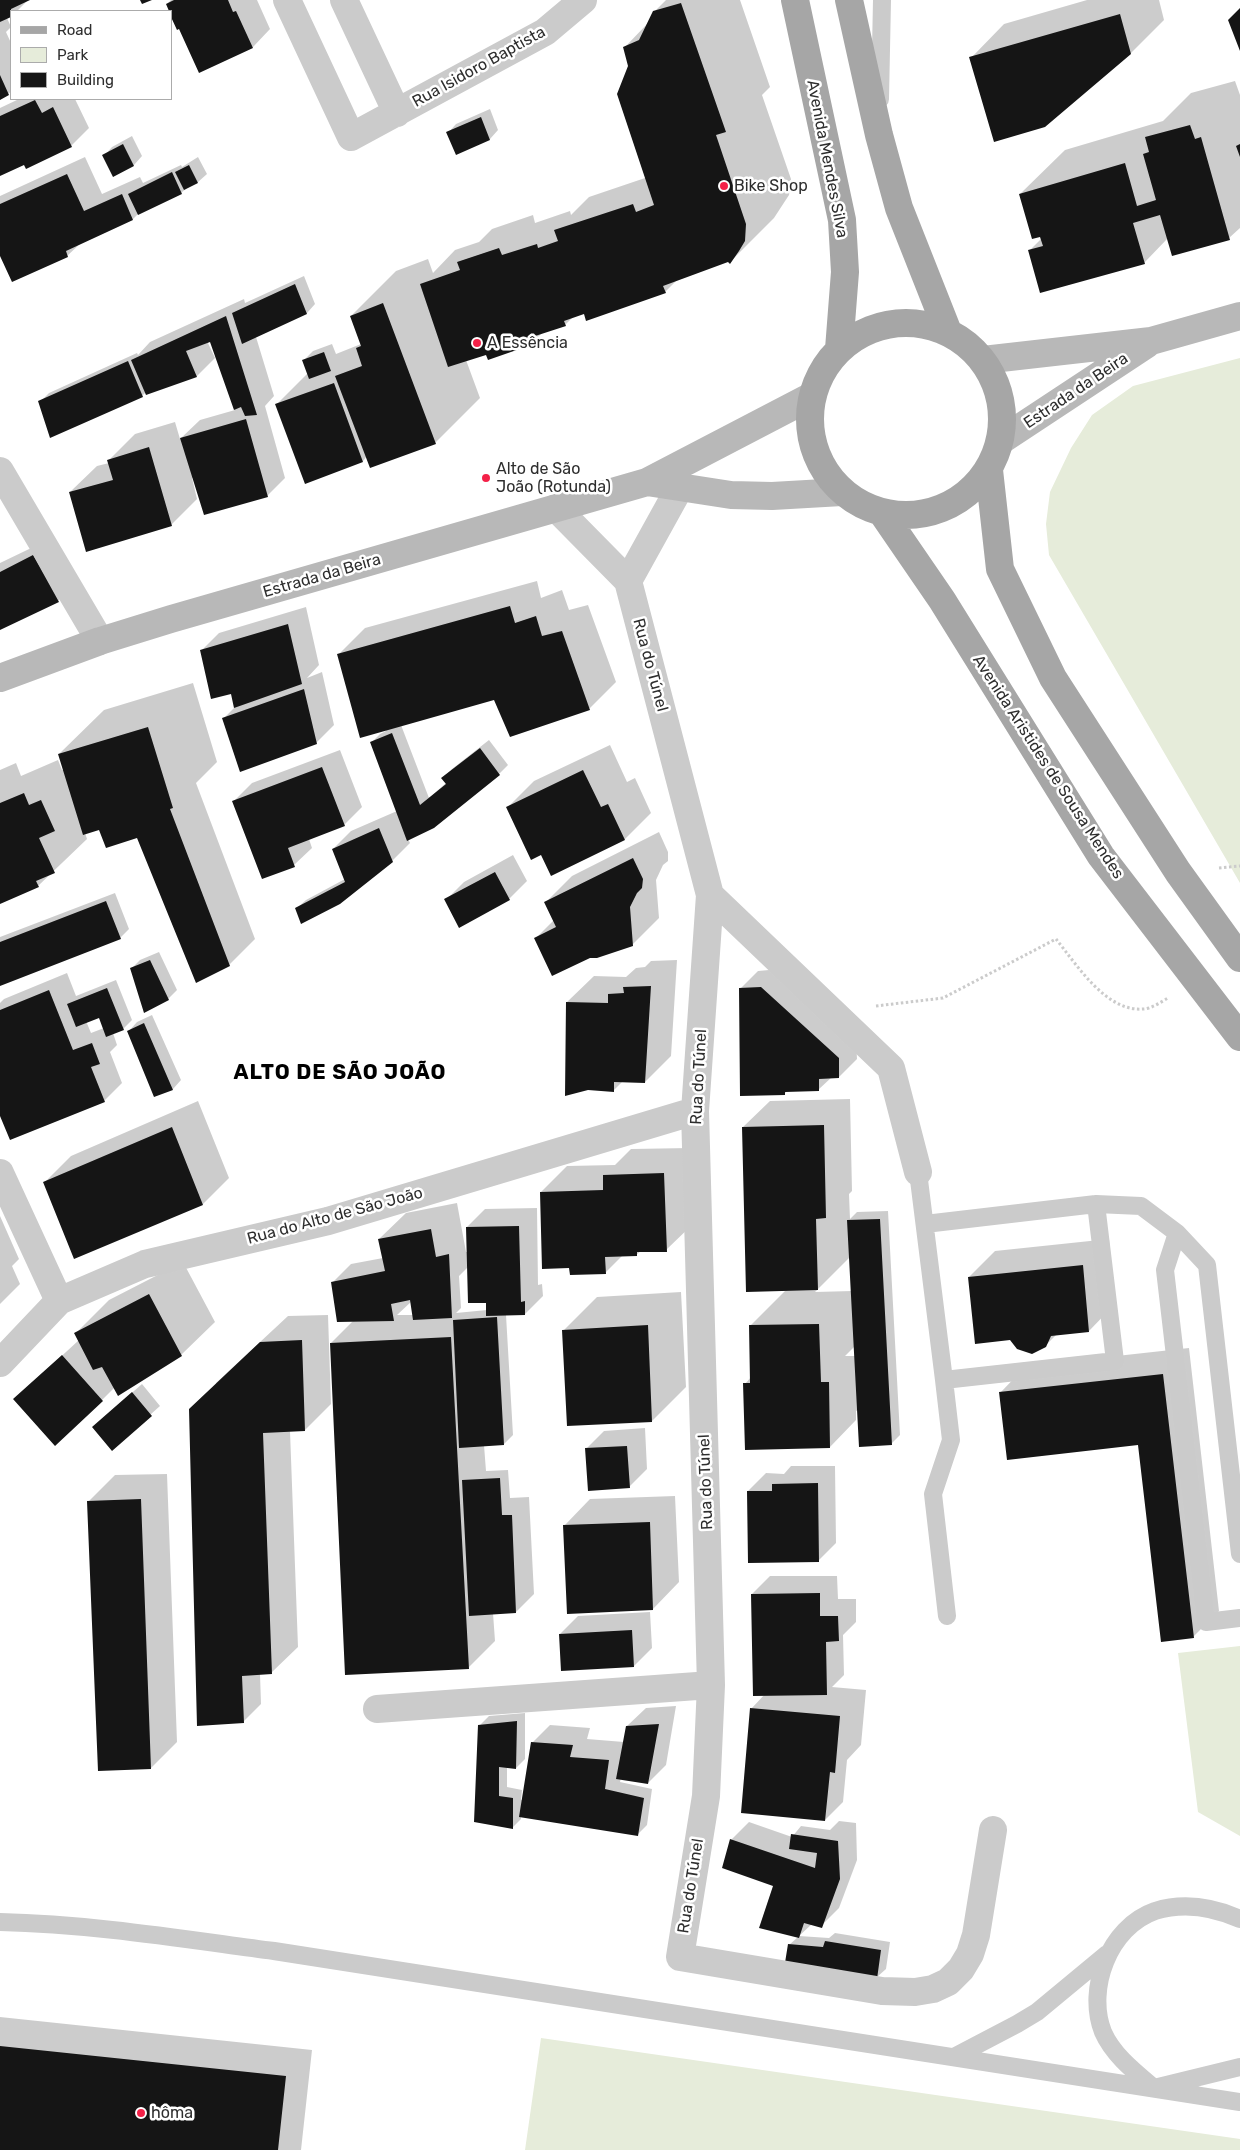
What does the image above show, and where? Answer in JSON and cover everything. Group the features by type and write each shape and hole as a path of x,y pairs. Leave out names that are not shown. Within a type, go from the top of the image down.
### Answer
{"main road":[{"name":"Avenida Mendes Silva","path":"795,0 842,220 845,272 838,349"},
{"path":"849,0 879,135 899,208 948,332"},
{"name":"Estrada da Beira","path":"891,324 921,324 948,332 967,344 983,360 996,385 1002,412 1000,441 989,470 969,493 944,509 914,517 884,514 860,506 842,492 824,472 813,448 809,422 812,396 822,370 838,349 863,332 891,324"},
{"path":"989,470 1000,569 1053,678 1178,872 1240,958"},
{"name":"Avenida Aristides de Sousa Mendes","path":"884,514 942,600 1101,856 1240,1037"}],"street":[{"name":"Rua Isidoro Baptista","path":"287,0 351,137 546,32 584,0"},
{"name":"Rua Isidoro Baptista","path":"344,0 397,113"},
{"name":"Estrada da Beira","path":"983,360 1151,341 1240,316"},
{"name":"Estrada da Beira","path":"1000,441 1151,341"},
{"path":"647,482 812,396"},
{"path":"0,472 100,641"},
{"name":"Estrada da Beira","path":"0,678 100,641 647,482"},
{"path":"647,482 731,495 772,496 842,492"},
{"path":"556,508 628,581 680,487"},
{"name":"Rua do Túnel","path":"628,581 710,895 695,1111 711,1685 706,1796 680,1957 882,1991 915,1992 932,1989 948,1982 961,1970 970,1954 980,1914 993,1830"},
{"path":"710,895 891,1068 918,1172"},
{"name":"Rua do Alto de São João","path":"0,1363 59,1301 145,1264 328,1221 695,1111"},
{"path":"0,1173 59,1301"},
{"path":"377,1709 711,1685"}],"lane":[{"path":"879,135 882,0"},
{"path":"918,1172 951,1440 933,1494 947,1616"},
{"path":"925,1224 1096,1204 1141,1206 1177,1233 1207,1265 1240,1554"},
{"path":"944,1380 1114,1361 1096,1204"},
{"path":"1177,1233 1165,1270 1206,1622 1240,1618"},
{"path":"1154,2088 1130,2068 1114,2050 1102,2026 1098,2013 1097,1992 1101,1970 1111,1950 1123,1934 1138,1920 1153,1912 1169,1907 1199,1907 1229,1914 1240,1919"},
{"path":"0,1922 130,1931 274,1951 1240,2102"},
{"path":"954,2057 1036,2012 1111,1950"},
{"path":"1154,2088 1240,2067"}],"path":[{"path":"1218,868 1240,866"},
{"path":"834,1013 943,998 1056,939 1096,988 1122,1008 1144,1010 1173,996"}],"green space":[{"path":"1240,358 1240,883 1049,555 1046,524 1050,492 1071,448 1092,415 1133,386"},
{"path":"1240,1646 1240,1836 1198,1812 1178,1653"},
{"path":"541,2038 1240,2139 1240,2150 525,2150"}],"building":[{"path":"0,0 30,0 11,9 10,17 0,22"},
{"path":"140,0 152,0 142,4"},
{"path":"174,0 228,0 233,12 236,11 253,48 199,73 179,29 177,30 172,19 172,10 169,10 166,4"},
{"path":"681,3 726,132 716,135 746,224 745,241 739,251 730,264 728,262 663,286 666,293 586,321 584,314 564,321 566,326 529,338 531,345 488,360 486,355 448,367 420,284 460,270 457,262 499,248 502,255 537,244 538,248 558,241 554,230 633,204 636,212 654,205 617,94 628,66 623,47 639,40 653,11"},
{"path":"1240,8 1240,51 1228,20"},
{"path":"1120,14 1131,54 1045,127 994,142 969,57"},
{"path":"0,75 9,95 0,100"},
{"path":"35,100 42,113 53,107 72,147 26,169 24,165 0,176 0,116"},
{"path":"481,117 490,140 456,155 446,132"},
{"path":"1190,125 1195,139 1201,137 1230,240 1172,256 1160,215 1133,223 1145,264 1040,293 1028,250 1043,246 1040,237 1032,239 1019,194 1125,163 1137,206 1156,200 1143,154 1149,152 1145,137"},
{"path":"123,144 134,166 113,177 102,155"},
{"path":"1240,144 1240,157 1236,146"},
{"path":"189,165 198,183 184,190 175,172"},
{"path":"172,172 182,194 138,215 128,194"},
{"path":"67,174 84,211 122,194 133,220 66,251 68,257 12,282 0,256 0,204"},
{"path":"295,284 307,314 242,344 232,313"},
{"path":"383,303 436,444 370,468 335,376 362,366 356,348 361,346 350,316"},
{"path":"226,316 257,415 245,416 241,407 234,410 210,342 186,351 197,377 146,395 131,360"},
{"path":"324,352 331,371 309,379 302,360"},
{"path":"128,361 143,397 50,438 38,401"},
{"path":"334,383 363,462 305,484 275,404"},
{"path":"246,419 268,497 204,515 180,438"},
{"path":"149,447 172,526 86,552 69,492 113,480 107,460"},
{"path":"33,555 59,602 0,630 0,572"},
{"path":"510,606 515,623 536,616 542,636 562,631 590,710 510,737 494,700 360,738 337,654"},
{"path":"288,624 302,684 234,708 231,694 211,699 200,650"},
{"path":"304,689 317,744 240,772 222,718"},
{"path":"148,727 173,808 170,809 230,966 196,983 137,838 106,848 99,830 83,835 58,754"},
{"path":"392,733 420,805 446,784 441,778 480,748 500,775 434,828 407,841 370,742"},
{"path":"322,767 345,826 288,848 295,867 262,879 232,801"},
{"path":"583,770 601,807 608,804 625,840 551,876 541,855 531,860 506,807"},
{"path":"24,793 29,805 41,800 55,831 39,838 55,873 36,881 39,887 0,904 0,803"},
{"path":"379,828 393,862 340,904 301,924 295,908 345,882 332,849"},
{"path":"633,858 643,879 642,888 637,893 630,907 633,946 597,958 590,958 552,976 534,938 556,927 544,902"},
{"path":"495,872 510,900 459,928 444,899"},
{"path":"106,901 121,939 0,986 0,942"},
{"path":"150,960 169,1000 144,1013 130,968"},
{"path":"651,986 645,1083 614,1082 614,1092 588,1090 565,1096 566,1002 608,1003 608,994 624,993 623,987"},
{"path":"761,987 839,1058 839,1078 819,1079 819,1091 785,1092 785,1095 740,1096 739,988"},
{"path":"107,988 124,1030 106,1037 99,1018 76,1027 67,1004"},
{"path":"49,990 73,1050 92,1043 100,1064 91,1067 105,1102 10,1140 0,1116 0,1010"},
{"path":"144,1023 173,1090 154,1097 127,1031"},
{"path":"824,1125 826,1218 816,1219 818,1290 746,1292 742,1127"},
{"path":"172,1127 203,1205 74,1259 43,1182"},
{"path":"664,1173 667,1252 637,1252 637,1256 605,1257 606,1274 570,1275 569,1268 542,1269 540,1192 603,1190 603,1175"},
{"path":"880,1219 892,1445 859,1447 847,1220"},
{"path":"519,1226 521,1302 525,1301 525,1315 486,1316 486,1303 468,1303 466,1227"},
{"path":"431,1229 436,1257 449,1254 452,1318 413,1320 410,1300 391,1304 394,1321 337,1322 331,1282 385,1271 378,1239"},
{"path":"1083,1265 1089,1332 1051,1336 1046,1347 1032,1354 1017,1349 1010,1340 975,1344 968,1277"},
{"path":"149,1294 182,1356 118,1396 102,1367 93,1370 74,1333"},
{"path":"497,1317 504,1445 459,1448 453,1320"},
{"path":"819,1324 821,1382 829,1382 830,1448 745,1450 743,1383 750,1383 749,1325"},
{"path":"648,1325 652,1422 567,1426 562,1330"},
{"path":"451,1337 469,1669 345,1675 330,1343"},
{"path":"302,1340 305,1431 263,1433 272,1674 242,1676 244,1723 197,1726 189,1409 260,1342"},
{"path":"62,1355 103,1401 55,1446 13,1399"},
{"path":"1163,1374 1194,1638 1161,1642 1138,1445 1007,1460 999,1392"},
{"path":"132,1392 152,1416 112,1451 92,1427"},
{"path":"627,1446 630,1488 588,1491 585,1448"},
{"path":"500,1478 502,1515 512,1515 516,1613 469,1616 462,1480"},
{"path":"818,1483 819,1562 748,1563 747,1491 772,1491 772,1484"},
{"path":"141,1499 151,1769 98,1771 87,1501"},
{"path":"650,1522 653,1610 567,1614 563,1525"},
{"path":"820,1593 820,1616 838,1616 839,1641 826,1642 827,1695 753,1696 751,1594"},
{"path":"632,1630 634,1667 561,1671 559,1634"},
{"path":"750,1708 840,1716 835,1773 830,1772 825,1821 741,1813"},
{"path":"517,1721 516,1769 499,1767 499,1796 513,1798 513,1829 474,1822 478,1725"},
{"path":"659,1724 648,1784 616,1779 626,1726"},
{"path":"531,1742 573,1745 570,1757 609,1760 605,1789 644,1798 638,1836 519,1817"},
{"path":"791,1834 838,1841 840,1879 822,1928 804,1923 799,1938 759,1928 773,1886 722,1868 730,1839 815,1868 817,1853 789,1849"},
{"path":"825,1941 881,1950 877,1979 784,1969 788,1944 823,1947"},
{"name":"hôma","path":"0,2046 286,2076 278,2150 0,2150"}],"place":[{"name":"Bike Shop","path":"724,186"},
{"name":"A Essência","path":"477,343"},
{"name":"Alto de São João (Rotunda)","path":"486,478"},
{"name":"hôma","path":"141,2113"}],"district":[{"name":"ALTO DE SÃO JOÃO","path":"340,1073"}]}
